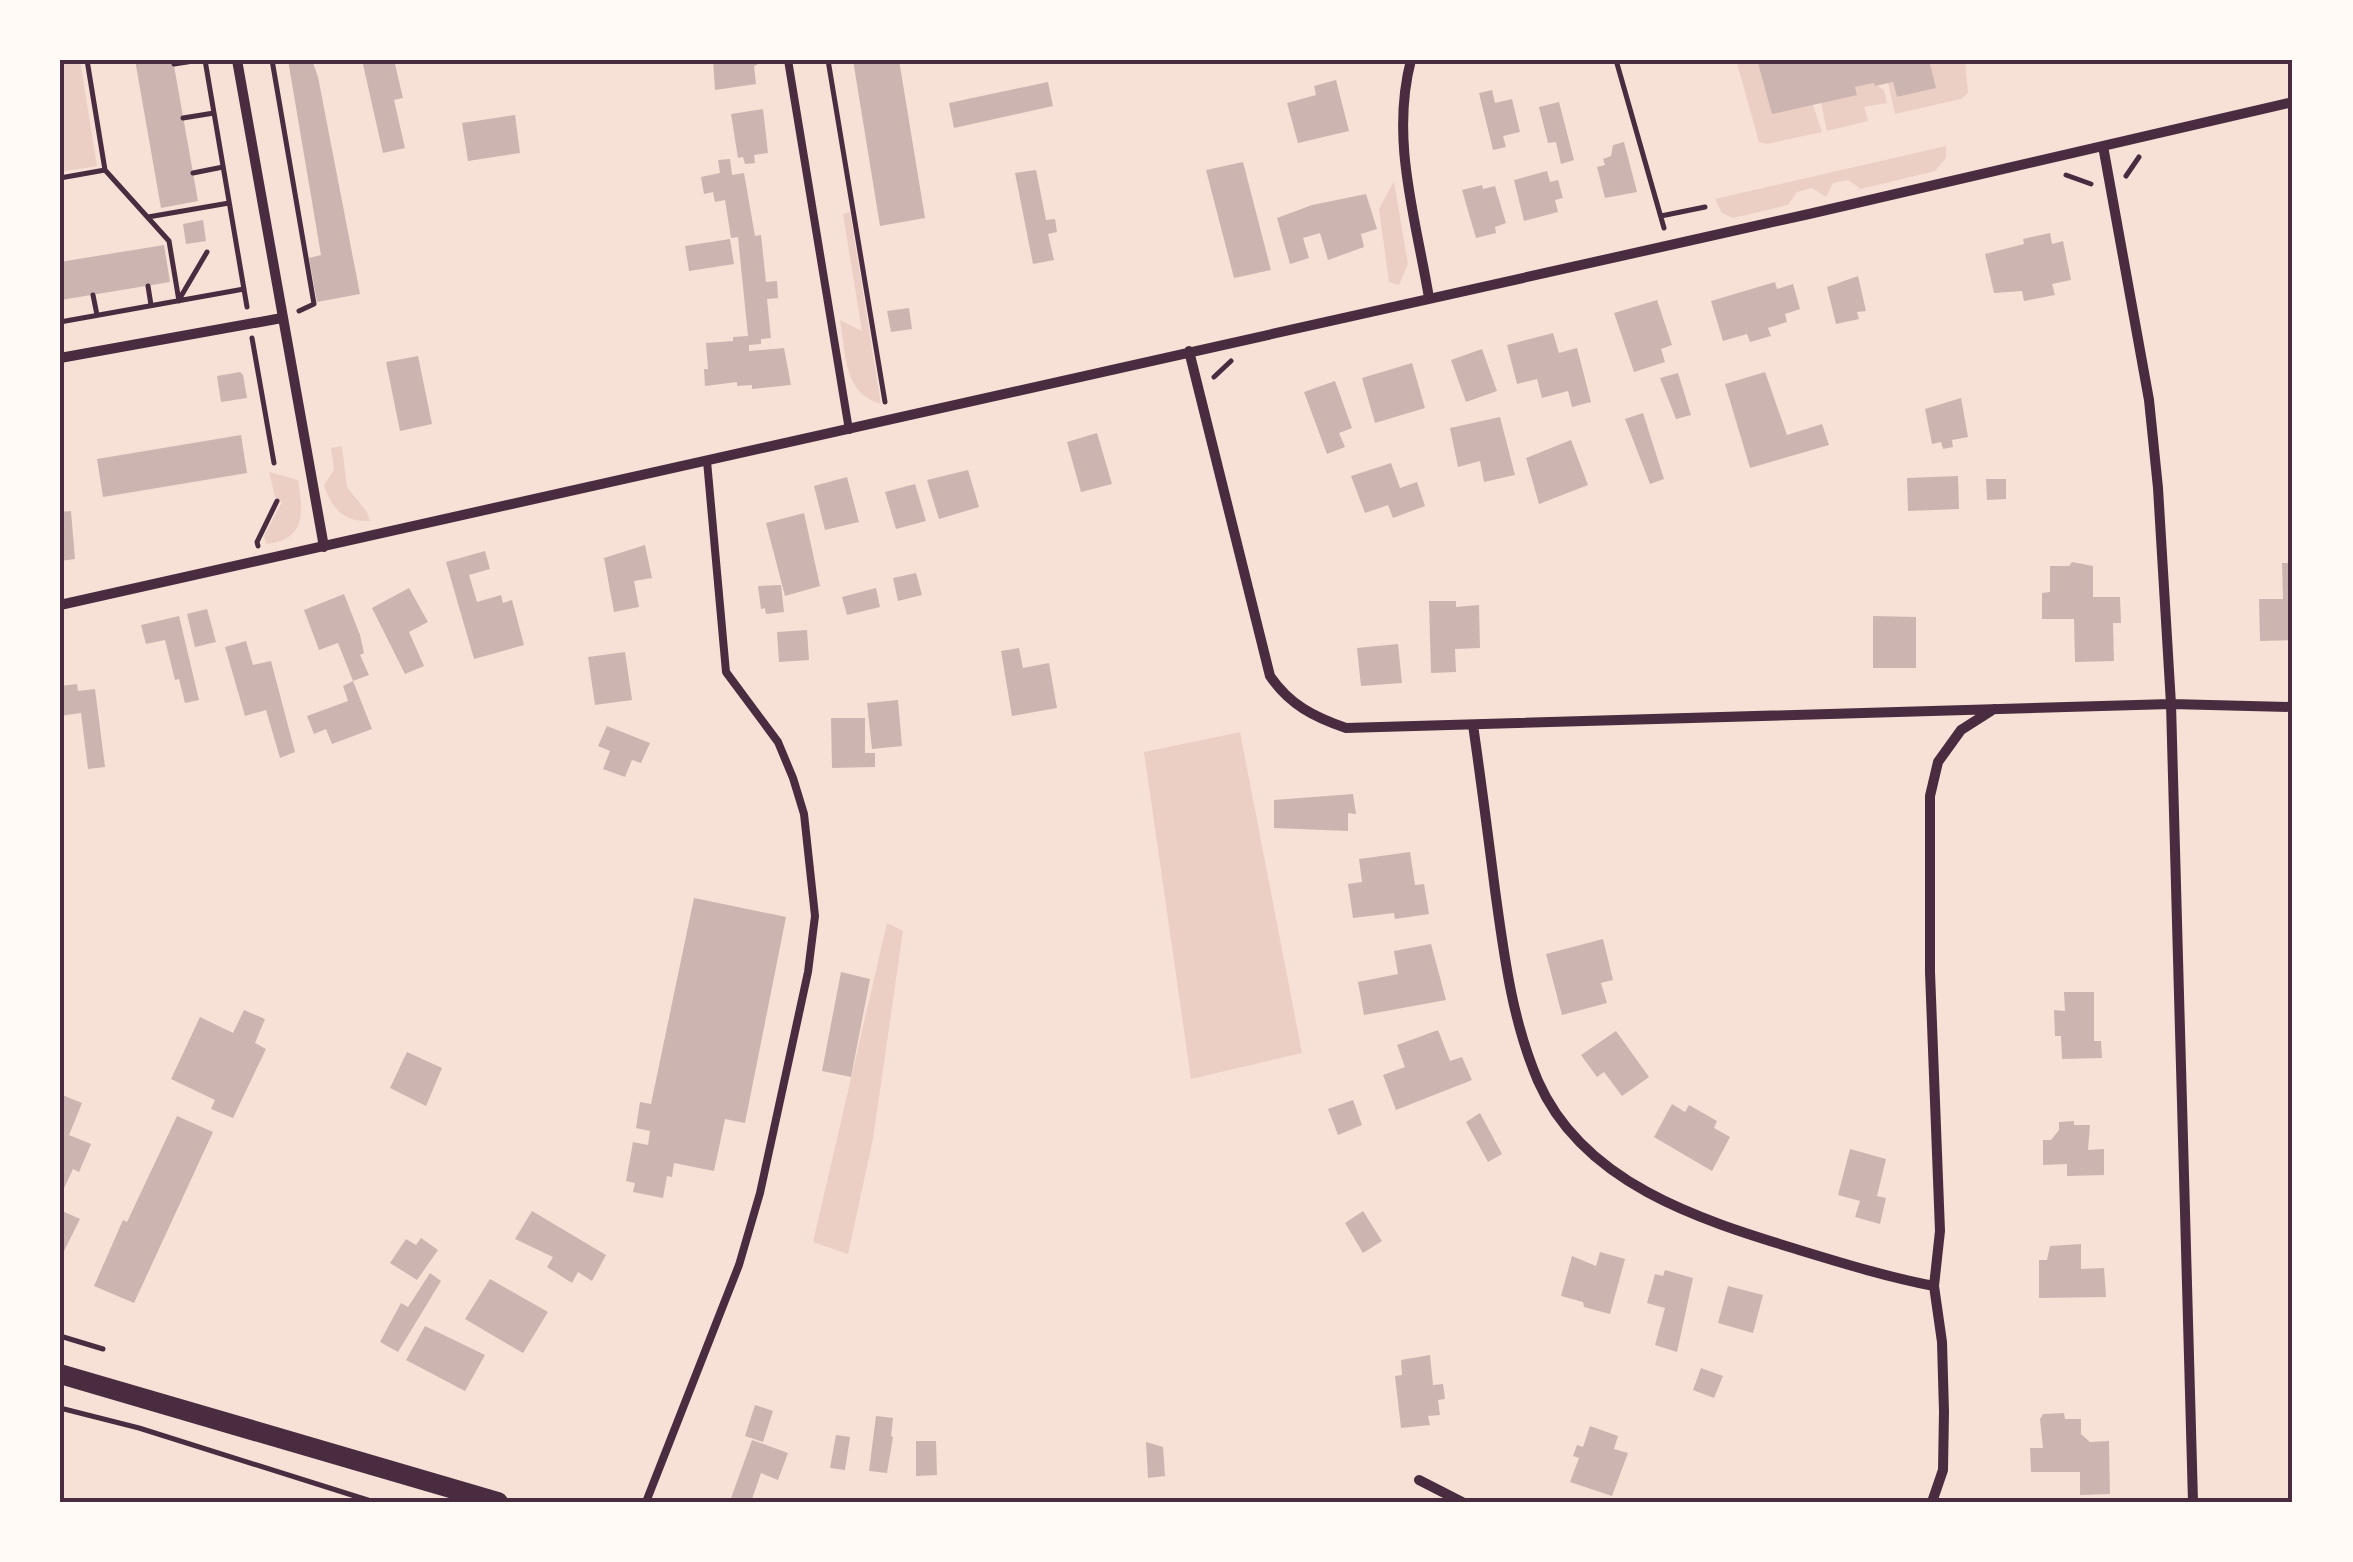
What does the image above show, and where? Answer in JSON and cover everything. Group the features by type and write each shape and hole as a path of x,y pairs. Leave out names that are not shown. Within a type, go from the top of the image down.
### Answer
{"main road":[{"path":"60,1374 498,1502"}],"street":[{"path":"237,60 324,546"},
{"path":"1411,60 1404,91 1402,136 1429,298"},
{"path":"60,605 1669,246 2293,102"},
{"path":"2103,146 2149,400 2158,488 2171,704 2193,1502"},
{"path":"60,358 282,318"},
{"path":"1188,351 1270,676 1282,693 1317,718 1346,728 2171,704 2293,708"},
{"path":"1932,1502 1943,1470 1944,1412 1942,1342 1934,1286 1940,1230 1930,972 1930,796 1938,762 1961,730 1994,709"},
{"path":"1473,724 1516,1020 1539,1084 1564,1124 1598,1160 1666,1204 1728,1228 1888,1277 1934,1286"},
{"path":"1419,1480 1462,1502"}],"lane":[{"path":"788,60 849,430"},
{"path":"646,1502 740,1265 760,1193 808,972 816,916 804,814 793,778 778,742 726,672 707,461"}],"path":[{"path":"86,60 105,170 170,240 179,301"},
{"path":"174,64 203,60 274,463"},
{"path":"272,60 314,304 282,318"},
{"path":"828,60 888,421"},
{"path":"1616,60 1669,246"},
{"path":"183,118 214,114"},
{"path":"192,172 223,168"},
{"path":"60,178 105,170"},
{"path":"148,217 229,203"},
{"path":"1661,216 1705,207"},
{"path":"179,301 208,252"},
{"path":"148,286 151,306"},
{"path":"60,322 244,289"},
{"path":"93,295 97,315"},
{"path":"60,1336 102,1349"},
{"path":"60,1408 138,1428 374,1502"}],"shaded area":[{"path":"60,60 80,60 97,166 60,172"},
{"path":"1736,60 1757,60 1764,86 1813,105 1822,132 1767,144 1759,142"},
{"path":"1929,60 1965,60 1968,93 1961,99 1895,114 1888,83 1893,82 1897,97 1935,87"},
{"path":"1874,83 1884,90 1887,103 1864,107 1868,121 1827,131 1821,103 1857,94 1855,87"},
{"path":"1946,146 1946,158 1935,171 1861,189 1848,180 1833,183 1826,197 1812,188 1797,192 1788,205 1733,218 1722,213 1715,199"},
{"path":"1394,181 1408,264 1399,285 1389,282 1379,209"},
{"path":"850,212 881,404 859,391 846,358 840,320 862,331 843,214"},
{"path":"342,446 347,487 370,521 340,512 324,485 334,470 331,448"},
{"path":"269,472 298,480 301,513 289,537 266,544 264,536 282,502 275,497"},
{"path":"1240,732 1302,1053 1191,1079 1144,752"},
{"path":"887,923 903,931 873,1139 848,1254 813,1242"}],"building":[{"path":"135,60 173,60 198,201 161,208"},
{"path":"288,60 312,60 318,77 360,294 317,302 309,258 321,255"},
{"path":"362,60 394,60 403,98 394,100 405,148 383,153"},
{"path":"713,60 757,60 756,84 715,90"},
{"path":"853,60 899,60 925,218 880,226"},
{"path":"1757,60 1929,60 1936,88 1897,97 1893,82 1875,86 1874,83 1855,87 1857,95 1772,114"},
{"path":"1336,80 1349,131 1298,143 1287,103 1316,95 1314,86"},
{"path":"1048,82 1053,106 954,128 949,103"},
{"path":"1492,90 1495,103 1512,99 1520,132 1503,136 1506,147 1493,150 1479,93"},
{"path":"1559,102 1574,160 1561,164 1556,142 1548,143 1539,107"},
{"path":"763,109 768,153 754,155 755,163 745,164 743,157 738,158 731,114"},
{"path":"515,115 520,153 468,161 462,123"},
{"path":"1624,142 1637,192 1605,198 1597,167 1605,165 1603,159 1611,156 1613,145"},
{"path":"730,159 732,175 744,173 755,236 761,235 766,282 777,281 778,298 767,299 771,338 749,345 749,351 784,348 791,385 752,389 752,385 737,386 737,382 705,386 706,343 748,336 738,237 731,238 725,200 715,202 713,192 704,194 701,177 720,173 718,160"},
{"path":"1243,162 1271,270 1234,278 1206,170"},
{"path":"1036,170 1046,220 1055,219 1057,232 1048,234 1054,260 1033,264 1015,173"},
{"path":"1547,171 1550,182 1558,180 1563,198 1555,200 1558,212 1524,221 1514,180"},
{"path":"1482,185 1483,189 1495,186 1506,223 1495,227 1496,233 1476,238 1462,190"},
{"path":"1366,194 1377,229 1361,234 1364,247 1328,260 1320,233 1303,238 1309,258 1290,264 1277,218 1312,205"},
{"path":"203,220 206,241 186,244 183,224"},
{"path":"2050,233 2052,244 2063,241 2071,280 2052,284 2055,295 2024,301 2022,291 1994,293 1985,254"},
{"path":"730,239 734,264 689,271 685,246"},
{"path":"164,245 170,282 61,300 60,262"},
{"path":"1858,276 1866,311 1857,312 1859,319 1836,324 1827,287"},
{"path":"1775,282 1777,289 1793,284 1800,309 1785,314 1787,322 1768,328 1771,336 1750,342 1747,334 1723,341 1711,301"},
{"path":"1657,300 1672,345 1661,349 1665,362 1634,372 1614,313"},
{"path":"909,308 912,329 891,332 887,311"},
{"path":"1553,333 1559,353 1577,348 1591,402 1572,407 1568,391 1542,398 1537,379 1517,384 1507,345"},
{"path":"1482,349 1497,391 1466,402 1451,360"},
{"path":"418,356 432,424 400,431 386,362"},
{"path":"1412,363 1425,408 1375,423 1362,378"},
{"path":"240,372 247,398 221,402 217,376"},
{"path":"1765,372 1787,435 1822,424 1829,445 1750,468 1725,384"},
{"path":"1678,373 1691,415 1676,419 1660,378"},
{"path":"1335,381 1352,428 1339,433 1345,447 1327,454 1304,392"},
{"path":"1961,398 1968,437 1952,440 1953,447 1943,449 1941,442 1932,444 1925,409"},
{"path":"1643,413 1664,479 1650,484 1625,419"},
{"path":"1500,417 1515,475 1484,482 1480,461 1458,467 1450,428"},
{"path":"1097,433 1112,484 1081,492 1067,442"},
{"path":"241,435 247,473 103,497 97,459"},
{"path":"1571,440 1588,485 1539,504 1526,458"},
{"path":"1391,463 1400,488 1417,482 1425,506 1393,518 1388,505 1365,513 1351,476"},
{"path":"968,470 979,507 939,519 927,480"},
{"path":"1958,476 1959,509 1908,511 1907,478"},
{"path":"847,477 859,522 825,530 814,486"},
{"path":"1986,479 2006,479 2006,499 1987,500"},
{"path":"915,484 926,521 896,529 885,492"},
{"path":"71,511 75,559 60,561 60,512"},
{"path":"804,513 820,586 785,596 766,523"},
{"path":"645,545 652,578 634,581 639,607 614,612 604,558"},
{"path":"485,551 490,569 469,575 477,602 501,595 503,603 512,600 524,645 474,659 446,562"},
{"path":"2072,562 2093,566 2093,597 2120,597 2121,623 2113,623 2114,661 2075,662 2074,619 2042,619 2042,593 2050,592 2050,566 2069,566"},
{"path":"2282,563 2293,563 2293,640 2260,641 2259,599 2283,599"},
{"path":"916,573 922,595 898,601 893,578"},
{"path":"781,585 784,612 766,614 765,608 761,609 758,586"},
{"path":"409,588 428,622 409,632 424,666 405,674 372,608"},
{"path":"876,588 880,607 847,615 842,597"},
{"path":"344,594 360,635 364,653 360,655 369,675 353,681 338,643 319,650 304,610"},
{"path":"1429,601 1456,601 1456,607 1479,605 1480,648 1455,649 1456,672 1431,673"},
{"path":"207,609 216,642 195,647 187,614"},
{"path":"179,616 199,700 185,703 165,640 146,644 141,625"},
{"path":"1873,616 1916,617 1916,668 1873,668"},
{"path":"807,630 809,660 779,662 777,632"},
{"path":"246,641 253,665 271,661 295,752 280,758 266,710 245,716 225,647"},
{"path":"1398,644 1402,683 1361,686 1357,648"},
{"path":"1019,648 1023,668 1049,663 1057,708 1012,716 1001,651"},
{"path":"625,652 632,700 595,705 588,657"},
{"path":"353,681 372,729 332,744 326,729 314,734 307,716 348,701 343,686"},
{"path":"77,684 78,691 95,689 105,767 88,769 81,713 60,716 60,686"},
{"path":"898,700 902,746 872,749 867,703"},
{"path":"831,718 865,718 865,753 875,753 875,767 832,768"},
{"path":"607,726 650,743 641,763 632,760 625,777 603,769 610,751 598,746"},
{"path":"1353,794 1356,814 1348,813 1348,831 1274,828 1274,800"},
{"path":"1410,852 1415,885 1424,884 1429,914 1395,919 1394,913 1353,918 1348,884 1362,882 1359,859"},
{"path":"694,898 786,917 745,1123 725,1119 714,1171 674,1163 663,1198 633,1192 635,1183 626,1181 633,1142 648,1145 650,1131 636,1128 640,1102 651,1104"},
{"path":"1603,939 1613,980 1601,983 1607,1003 1562,1015 1546,954"},
{"path":"1431,944 1446,1000 1364,1015 1358,982 1398,974 1394,951"},
{"path":"841,972 870,979 851,1077 822,1071"},
{"path":"2064,992 2094,992 2094,1041 2101,1041 2102,1058 2062,1059 2061,1036 2055,1036 2054,1010 2065,1011"},
{"path":"244,1010 265,1019 255,1043 266,1049 233,1118 211,1109 215,1100 171,1079 200,1017 233,1033"},
{"path":"1438,1030 1450,1061 1462,1057 1472,1080 1396,1110 1383,1075 1405,1067 1397,1045"},
{"path":"1616,1031 1649,1077 1622,1096 1604,1072 1597,1077 1581,1055"},
{"path":"407,1052 442,1068 426,1106 390,1088"},
{"path":"60,1094 82,1103 69,1135 91,1144 79,1172 73,1169 60,1197"},
{"path":"1353,1100 1362,1125 1338,1135 1328,1109"},
{"path":"1672,1104 1685,1112 1689,1105 1717,1121 1714,1128 1730,1137 1712,1171 1654,1137"},
{"path":"1480,1113 1502,1154 1488,1162 1466,1122"},
{"path":"177,1116 213,1132 134,1303 94,1286"},
{"path":"2074,1121 2074,1125 2090,1125 2088,1150 2104,1149 2104,1175 2067,1176 2067,1164 2043,1165 2043,1140 2051,1140 2059,1130 2059,1122"},
{"path":"1850,1149 1886,1159 1877,1196 1886,1198 1880,1224 1855,1217 1860,1201 1838,1195"},
{"path":"60,1210 80,1219 60,1259"},
{"path":"532,1211 606,1255 592,1281 578,1272 572,1283 547,1267 553,1257 515,1239"},
{"path":"1363,1211 1382,1241 1363,1253 1345,1223"},
{"path":"421,1238 438,1250 417,1280 390,1263 406,1239 416,1245"},
{"path":"2081,1244 2081,1269 2104,1268 2106,1297 2039,1298 2039,1260 2047,1260 2050,1246"},
{"path":"1600,1252 1625,1259 1610,1314 1561,1296 1572,1256 1596,1266"},
{"path":"1665,1270 1693,1278 1677,1352 1655,1345 1665,1308 1647,1303 1655,1274 1663,1276"},
{"path":"430,1273 441,1281 398,1352 380,1342 401,1303 408,1307"},
{"path":"490,1279 548,1312 523,1353 465,1319"},
{"path":"1728,1286 1763,1295 1753,1333 1718,1323"},
{"path":"425,1326 485,1355 465,1391 406,1360"},
{"path":"1430,1355 1433,1385 1443,1384 1445,1399 1438,1400 1440,1415 1428,1416 1430,1425 1401,1428 1395,1376 1402,1375 1401,1360"},
{"path":"1701,1368 1723,1376 1714,1398 1693,1390"},
{"path":"755,1405 773,1411 763,1442 745,1436"},
{"path":"2064,1413 2065,1419 2081,1419 2081,1434 2090,1442 2109,1441 2110,1494 2080,1495 2080,1472 2031,1472 2030,1448 2043,1448 2040,1419 2043,1414"},
{"path":"876,1416 893,1418 887,1473 869,1471"},
{"path":"1590,1426 1618,1436 1614,1449 1628,1453 1612,1496 1570,1482 1579,1458 1573,1456 1577,1445 1583,1447"},
{"path":"836,1435 850,1437 845,1470 830,1468"},
{"path":"752,1440 788,1453 778,1480 761,1473 751,1502 730,1501"},
{"path":"916,1441 936,1441 937,1475 916,1476"},
{"path":"1146,1442 1163,1447 1165,1476 1148,1478"}]}
